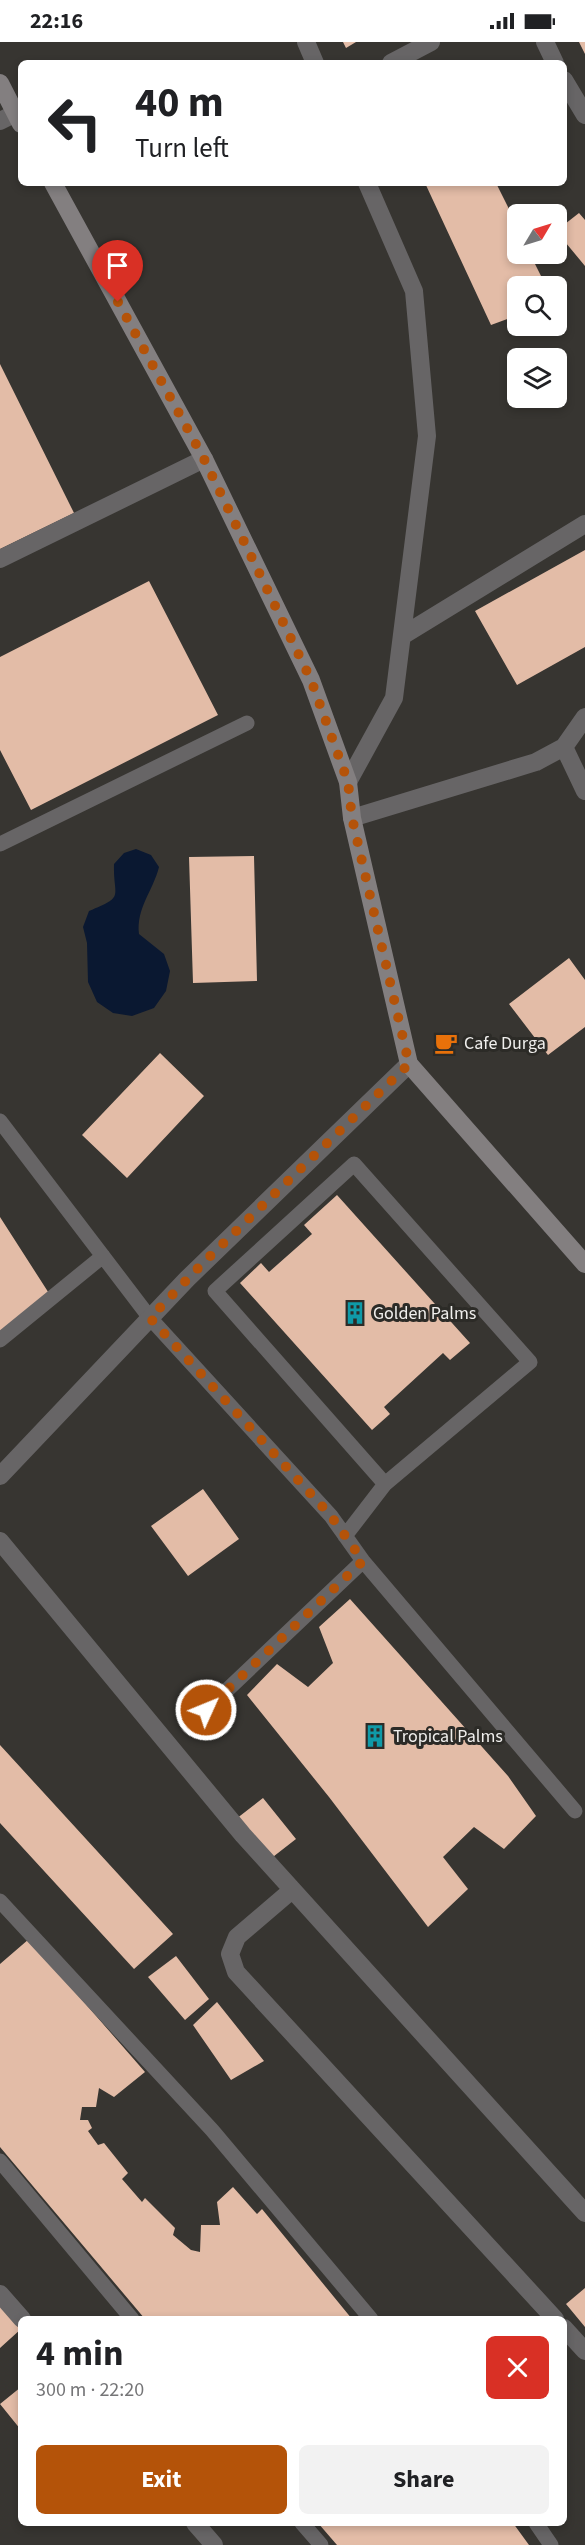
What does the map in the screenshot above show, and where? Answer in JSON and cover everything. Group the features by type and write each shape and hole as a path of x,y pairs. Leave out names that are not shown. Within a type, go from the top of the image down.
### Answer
{"street":[{"path":"306,42 314,60"},
{"path":"397,60 431,42"},
{"path":"545,42 554,60"},
{"path":"0,83 12,119"},
{"path":"567,86 574,101 585,115"},
{"path":"55,186 204,459 311,680 348,782 352,818 409,1064 585,1264"},
{"path":"348,782 393,698 427,436 414,291 369,186"},
{"path":"0,559 204,459"},
{"path":"402,636 585,524"},
{"path":"352,818 536,762 564,747 585,717"},
{"path":"564,747 585,791"},
{"path":"0,1476 195,1270 409,1064"},
{"path":"0,1541 243,1835 585,2212"},
{"path":"292,1890 237,1938 230,1954 236,1972 552,2316"},
{"path":"0,2294 19,2316"},
{"path":"567,2331 585,2351"},
{"path":"198,2526 214,2545"}],"lane":[{"path":"0,844 247,723"},
{"path":"0,1121 150,1318 331,1516 363,1561 575,1811"},
{"path":"345,1536 385,1484 530,1362 354,1164 215,1291 385,1484"},
{"path":"0,1340 103,1256"},
{"path":"206,1710 363,1561"},
{"path":"0,1901 212,2130 369,2316"},
{"path":"0,2161 129,2316"},
{"path":"305,2526 321,2545"},
{"path":"538,2526 551,2545"}],"water":[{"path":"136,849 151,855 159,867 142,908 139,934 164,954 170,971 166,991 154,1008 132,1016 113,1013 97,1002 88,982 87,943 83,927 89,911 113,899 115,895 114,864 124,853"}],"building":[{"path":"343,42 356,42 346,48"},
{"path":"579,42 585,42 585,54"},
{"path":"426,186 498,186 507,205 507,264 535,264 541,276 507,276 507,319 491,325"},
{"path":"579,213 585,220 585,266 567,244 567,222"},
{"path":"0,364 74,513 0,549"},
{"path":"585,550 585,647 517,685 475,611"},
{"path":"149,581 218,715 31,810 0,750 0,657"},
{"path":"254,856 257,981 193,983 189,857"},
{"path":"569,958 585,980 585,1027 548,1055 509,1004"},
{"path":"160,1053 204,1096 127,1178 82,1135"},
{"name":"Golden Palms","path":"337,1195 470,1343 450,1360 443,1353 384,1407 390,1414 372,1430 240,1283 261,1263 269,1272 312,1234 304,1225"},
{"path":"0,1217 52,1298 0,1331"},
{"path":"203,1489 239,1539 188,1576 151,1526"},
{"name":"Tropical Palms","path":"350,1599 508,1776 536,1816 504,1849 474,1827 443,1857 468,1889 428,1927 329,1797 247,1695 277,1664 308,1687 333,1663 319,1627"},
{"path":"0,1745 173,1934 134,1969 0,1823"},
{"path":"263,1798 296,1839 269,1860 236,1819"},
{"path":"29,1939 145,2072 114,2097 99,2088 96,2107 82,2107 80,2120 88,2120 92,2128 88,2131 98,2145 104,2143 128,2173 122,2179 142,2202 145,2198 175,2228 173,2235 191,2250 200,2252 201,2225 220,2225 217,2202 233,2187 257,2214 262,2209 350,2316 142,2316 0,2147 0,1964"},
{"path":"176,1956 209,1999 185,2020 148,1977"},
{"path":"217,2002 264,2061 231,2080 193,2025"},
{"path":"585,2288 585,2327 566,2304"},
{"path":"0,2300 18,2321 18,2332 0,2348"},
{"path":"18,2389 18,2426 0,2404"},
{"path":"321,2526 515,2526 529,2545 337,2545"}],"place":[{"name":"Cafe Durga","path":"446,1043"},
{"name":"Golden Palms","path":"355,1313"},
{"name":"Tropical Palms","path":"375,1736"}],"route":[{"path":"118,302 204,459 311,680 348,782 352,818 409,1064 204,1262 150,1318 331,1516 363,1561 206,1710"}]}
